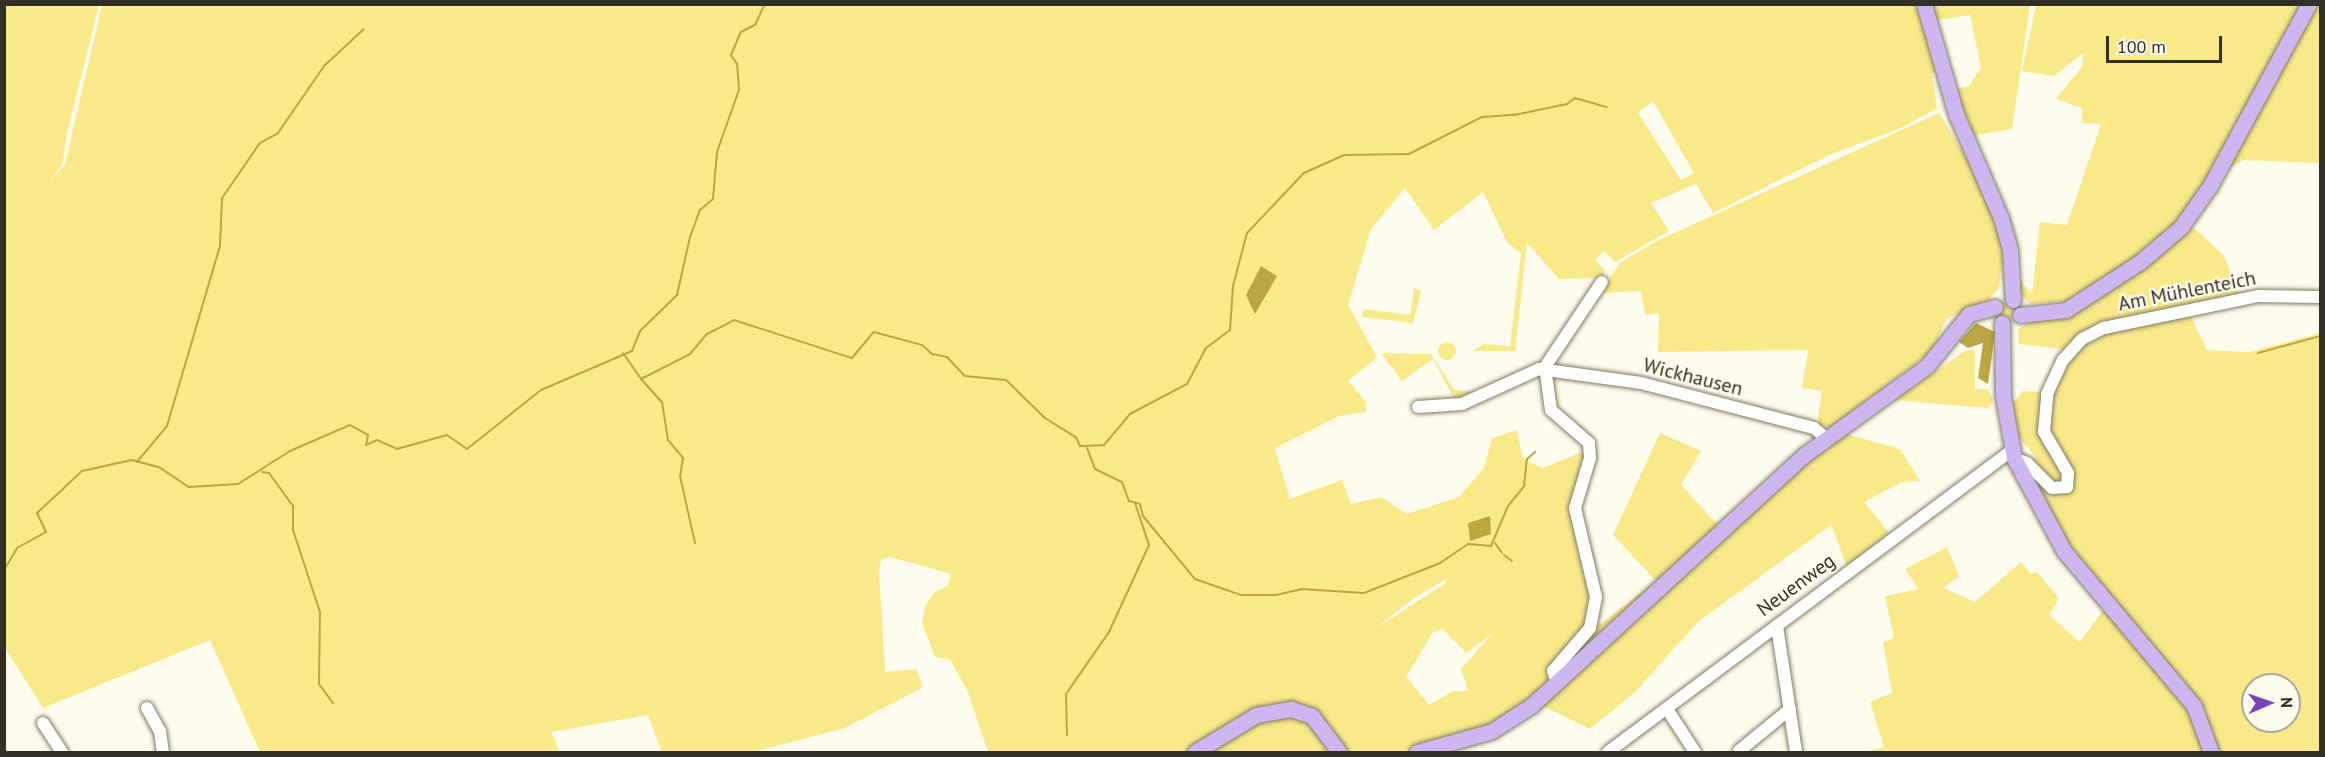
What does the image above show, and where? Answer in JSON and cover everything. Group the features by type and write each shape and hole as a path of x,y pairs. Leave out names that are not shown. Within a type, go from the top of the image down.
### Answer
{"main road":[{"path":"1924,4 1956,114 2006,239 2008,311 2006,415 2013,455 2064,551 2194,706 2211,753"},
{"path":"1417,753 1504,725 1557,683 1826,438 1927,366 1959,325 1974,311 2008,311 2073,305 2140,262 2186,221 2309,4"},
{"path":"1195,753 1256,715 1291,709 1312,716 1339,753"}],"street":[{"path":"1557,683 1553,671 1590,628 1596,597 1575,508 1590,458 1589,443 1551,410 1545,372 1550,356 1602,282"},
{"name":"Am Mühlenteich","path":"2013,455 2024,460 2052,488 2067,487 2068,473 2044,432 2047,394 2063,360 2082,339 2104,328 2259,296 2320,297"},
{"name":"Wickhausen","path":"1418,407 1456,405 1530,371 1545,372 1635,381 1814,428 1826,438"},
{"name":"Neuenweg","path":"1608,753 1777,626 2013,455"},
{"path":"1777,626 1796,753"},
{"path":"147,708 160,731 163,753"},
{"path":"1667,709 1695,753"},
{"path":"1739,752 1790,709"},
{"path":"43,723 62,753"}],"shaded area":[{"path":"5,5 99,5 66,137 63,163 48,184 65,164 102,5 1919,5 1940,71 1932,73 1937,108 1901,128 1829,155 1713,213 1696,184 1651,203 1669,231 1615,262 1604,251 1595,260 1605,271 1602,278 1559,279 1527,243 1515,351 1472,351 1484,344 1510,346 1521,254 1507,242 1483,192 1434,230 1405,188 1371,229 1348,305 1377,357 1348,381 1366,402 1366,412 1339,416 1275,448 1290,499 1342,480 1351,504 1381,497 1407,514 1459,497 1484,468 1492,438 1517,430 1523,459 1543,468 1585,451 1573,508 1591,591 1587,627 1549,667 1548,686 1504,721 1408,752 1345,752 1323,722 1283,713 1311,723 1334,752 988,752 968,692 950,659 935,657 922,623 925,606 935,592 948,586 951,574 890,557 882,559 879,569 885,672 916,669 923,687 845,728 753,752 662,752 648,715 551,732 560,752 260,752 210,640 43,708 5,648","holes":["1653,101 1694,173 1681,180 1638,113","1445,580 1446,583 1375,629 1417,596","1443,629 1466,653 1493,633 1461,669 1468,691 1453,691 1429,705 1406,677 1433,632"]},
{"path":"1927,5 2030,5 2012,129 1970,136 1956,89 1969,86 1981,68 1970,15 1933,21"},
{"path":"2036,5 2320,5 2320,163 2243,160 2233,167 2219,161 2180,220 2126,264 2069,301 2030,304 2017,290 2017,278 2032,294 2040,222 2067,225 2101,124 2082,123 2082,108 2056,99 2082,67 2083,53 2054,76 2022,71"},
{"path":"1939,113 1986,190 2003,252 2003,286 2001,266 1999,288 1988,300 1946,319 1933,350 1830,428 1817,425 1822,391 1802,388 1808,350 1658,352 1659,313 1645,315 1641,291 1599,293 1621,262 1659,240"},
{"path":"2193,227 2224,256 2239,295 2141,314 2189,313 2207,350 2249,352 2320,333 2320,752 1865,752 1884,747 1870,702 1892,693 1883,642 1894,638 1885,596 1919,589 1905,569 1947,547 1959,576 1943,588 1975,602 2021,562 2031,574 2037,572 2059,599 2049,615 2080,642 2106,606 2064,546 2021,464 2036,457 2010,427 2011,406 2023,391 2046,392 2063,349 2019,344 2018,329 2141,267"},
{"path":"1261,266 1277,276 1255,314 1246,295"},
{"path":"1414,288 1421,291 1413,323 1362,317 1364,309 1410,315"},
{"path":"2007,303 2015,311 2007,319 1999,311"},
{"path":"1976,323 1995,332 1988,384 1978,378 1983,343 1968,348 1959,342"},
{"path":"1447,342 1453,345 1456,351 1453,357 1447,360 1441,357 1438,351 1441,345"},
{"path":"1975,350 1975,389 1988,389 1993,401 1988,408 1895,400 1965,351"},
{"path":"1381,353 1431,354 1454,390 1475,392 1456,402 1433,359 1402,381"},
{"path":"1660,433 1701,451 1681,485 1718,525 1566,670 1559,666 1590,632 1656,581 1613,535"},
{"path":"1846,434 1900,449 1920,481 1902,482 1864,502 1889,533 1847,566 1831,525 1699,621 1635,692 1590,729 1545,707 1497,732 1803,461"},
{"path":"1490,516 1491,534 1470,541 1468,523"}],"waterway":[{"path":"4,570 17,548 46,532 37,513 82,471 132,460 159,467 189,487 238,484 290,451 350,425 368,435 366,445 377,440 397,449 447,435 467,449 541,390 632,351 640,331 677,295 690,237 700,210 713,199 717,152 739,90 737,64 731,55 741,32 755,25 765,4"},
{"path":"137,462 167,426 220,246 222,198 260,143 278,133 324,66 364,29"},
{"path":"623,353 641,379 690,354 707,334 734,320 852,358 874,332 922,345 932,354 947,357 965,376 1006,380 1045,418 1076,437 1080,446 1104,445 1130,414 1187,384 1206,348 1230,330 1233,286 1247,233 1304,173 1344,155 1409,154 1482,117 1514,115 1567,104 1575,98 1607,107"},
{"path":"2258,353 2320,336"},
{"path":"641,379 662,402 668,440 683,458 680,476 695,543"},
{"path":"1087,448 1095,469 1122,482 1129,501 1140,504 1143,516 1195,579 1241,595 1276,595 1301,589 1364,593 1440,563 1468,544 1491,546 1508,506 1524,486 1527,459 1535,452"},
{"path":"262,472 269,473 293,506 293,530 320,612 319,684 333,703"},
{"path":"1067,735 1066,694 1109,632 1149,545 1135,503"},
{"path":"1495,543 1502,553"},
{"path":"1504,555 1512,561"}]}
